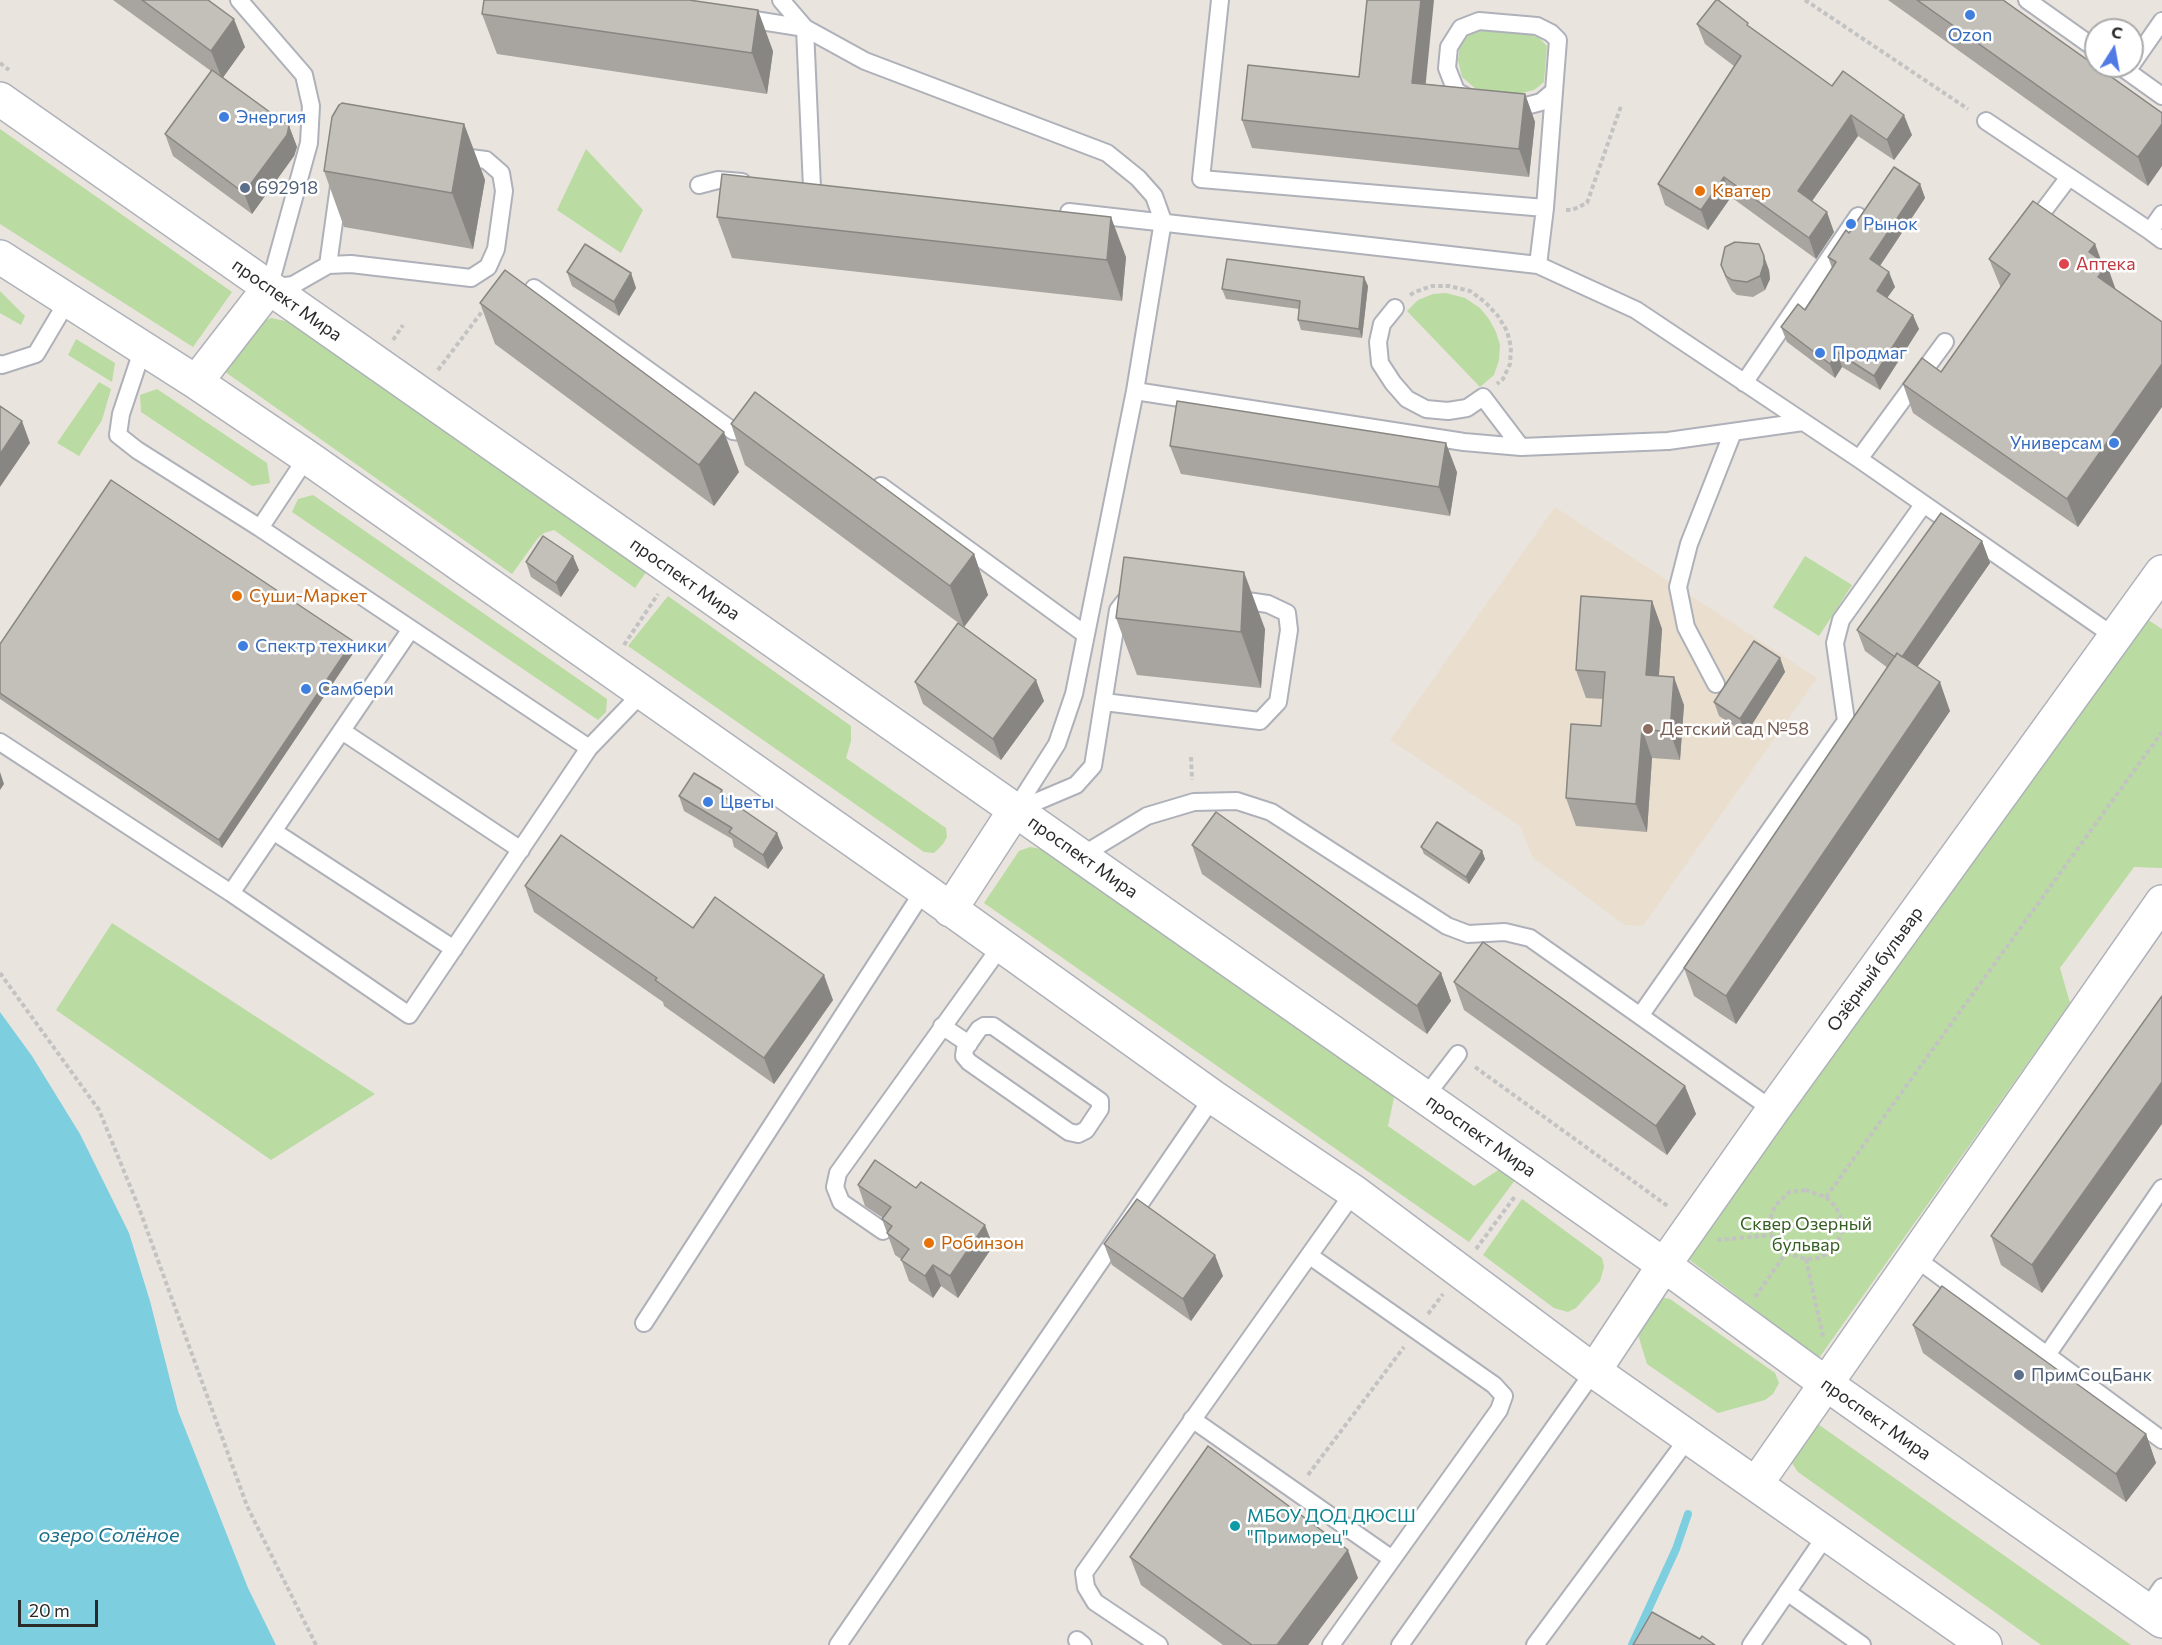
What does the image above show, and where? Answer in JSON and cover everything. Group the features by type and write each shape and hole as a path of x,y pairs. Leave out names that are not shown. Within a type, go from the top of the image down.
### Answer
{"street":[{"name":"проспект Мира","path":"0,99 1532,1172 1825,1383 2157,1606"},
{"path":"0,257 196,382 307,457 924,890 1213,1097 1354,1192 1594,1371 1985,1645"},
{"path":"196,382 269,288"},
{"name":"Озёрный бульвар","path":"1594,1371 1664,1265 1773,1110 2115,637 2152,607 2162,572"},
{"path":"950,910 1016,810"},
{"path":"1756,1484 2162,902"}],"lane":[{"path":"781,0 805,27 865,61 1107,153 1138,178 1154,196 1163,221 1135,391 1074,694 1057,744 1016,810"},
{"path":"1220,0 1201,179 1545,208"},
{"path":"2027,0 2084,40"},
{"path":"242,1 304,75 311,106 309,143 269,288 293,285 328,265 351,264 471,278 488,267 496,249 504,191 501,173 486,160 433,153"},
{"path":"727,15 805,27"},
{"path":"1538,265 1545,208 1558,40 1551,33 1537,26 1479,21 1461,28 1449,47 1447,68 1456,91 1475,102 1522,107 1541,102 1554,91"},
{"path":"2144,45 2162,21"},
{"path":"805,27 812,188"},
{"path":"2140,78 2162,96"},
{"path":"1986,121 2156,236 2162,214"},
{"path":"328,265 342,170"},
{"path":"2020,242 2069,177"},
{"path":"699,185 718,180 753,183"},
{"path":"1058,211 1163,221 1538,265 1636,310 1858,459 2115,637"},
{"path":"1743,383 1858,216"},
{"path":"534,288 733,431 741,432 757,410"},
{"path":"0,364 36,354 68,300"},
{"path":"1395,308 1382,324 1378,342 1380,363 1393,384 1407,399 1426,409 1448,411 1467,408 1483,397 1521,447"},
{"path":"1858,459 1945,342"},
{"path":"143,348 121,414 118,435 137,450 260,528 589,748"},
{"path":"1135,391 1464,442 1521,447 1668,441 1803,422"},
{"path":"1716,684 1686,627 1678,587 1689,544 1733,432"},
{"path":"260,528 307,457"},
{"path":"866,475 1086,635"},
{"path":"1640,1016 1846,721 1835,643 1841,620 1923,506"},
{"path":"1016,810 1076,785 1093,766 1118,610 1131,593 1142,591"},
{"path":"1104,702 1260,721 1278,702 1289,630 1287,613 1268,604 1222,598"},
{"path":"231,893 411,629"},
{"path":"0,741 231,893 409,1015 589,748 643,692"},
{"path":"342,730 521,850"},
{"path":"1081,856 1147,816 1194,802 1237,801 1272,812 1447,926 1468,934 1505,932 1530,938 1773,1110"},
{"path":"273,831 454,949"},
{"path":"644,1323 924,890"},
{"path":"884,1231 841,1202 835,1187 838,1173 1001,946"},
{"path":"942,1026 969,1044"},
{"path":"984,1026 993,1026 1096,1097 1100,1101 1100,1109 1086,1130 1078,1134 1069,1132 969,1062 964,1056 969,1044 979,1029 984,1026"},
{"path":"1425,1097 1458,1054"},
{"path":"838,1645 1213,1097"},
{"path":"2047,1354 2162,1188"},
{"path":"1159,1645 1095,1602 1086,1587 1084,1574 1354,1192"},
{"path":"1310,1256 1494,1385 1504,1396 1499,1410 1331,1645"},
{"path":"1914,1257 2162,1440"},
{"path":"1400,1645 1594,1371"},
{"path":"1192,1419 1392,1559"},
{"path":"1535,1645 1689,1437"},
{"path":"1751,1645 1827,1534"},
{"path":"1787,1592 1862,1645"}],"path":[{"path":"1805,0 1986,121"},
{"path":"1545,208 1572,210 1587,202 1620,106"},
{"path":"1395,308 1415,292 1432,286 1449,286 1470,291 1485,302 1498,316 1507,331 1511,347 1510,364 1503,379 1483,397"},
{"path":"437,372 484,309"},
{"path":"608,668 674,571"},
{"path":"1826,1197 2162,732"},
{"path":"0,973 99,1110 139,1208 247,1506 316,1645"},
{"path":"1458,1054 1716,1240 1772,1235"},
{"path":"1296,1492 1532,1172"},
{"path":"1805,1190 1826,1197 1840,1215 1842,1230 1831,1251 1819,1258 1806,1259 1786,1253 1772,1235 1769,1222 1775,1206 1789,1192 1805,1190"},
{"path":"1754,1298 1786,1253"}],"shaded area":[{"path":"1555,507 1817,678 1643,926 1625,925 1533,858 1520,826 1390,740"}],"green space":[{"path":"1482,28 1527,33 1539,38 1547,46 1544,82 1534,90 1518,94 1476,89 1462,77 1458,60 1460,45 1471,32"},
{"path":"0,129 232,292 193,347 0,224"},
{"path":"586,149 643,210 621,253 557,210"},
{"path":"0,291 25,316 21,325 0,313"},
{"path":"1446,293 1465,298 1480,308 1496,332 1500,345 1499,360 1494,375 1480,387 1407,311 1418,300 1433,294"},
{"path":"271,318 290,322 647,571 635,588 554,530 538,538 512,574 221,369 254,326"},
{"path":"76,339 115,363 112,382 68,355"},
{"path":"99,382 111,389 102,420 79,456 57,443"},
{"path":"157,389 267,463 270,483 252,486 141,412 140,395"},
{"path":"313,495 607,699 606,712 598,720 292,512 298,499"},
{"path":"1805,556 1852,585 1819,636 1773,607"},
{"path":"668,596 851,726 851,741 846,758 946,828 947,837 943,844 934,853 924,852 628,646"},
{"name":"Сквер Озерный бульвар","path":"2145,618 2162,629 2162,868 2134,867 2060,968 2070,1003 1819,1358 1687,1258"},
{"path":"1030,847 1048,850 1396,1088 1388,1126 1474,1186 1509,1163 1521,1172 1469,1242 984,903 1019,851"},
{"path":"112,923 375,1094 271,1160 56,1010"},
{"path":"1522,1199 1602,1258 1604,1267 1600,1281 1576,1308 1568,1312 1554,1308 1483,1255"},
{"path":"1655,1296 1670,1299 1775,1373 1779,1383 1773,1394 1765,1400 1718,1413 1647,1364 1636,1328"},
{"path":"1815,1422 2131,1645 2041,1645 1798,1472 1790,1460"}],"water":[{"name":"озеро Солёное","path":"0,1012 32,1056 80,1134 129,1233 150,1301 178,1411 248,1588 276,1645 0,1645"}],"building":[{"path":"142,0 208,0 234,19 211,51"},
{"path":"484,0 689,0 758,10 752,53 482,14"},
{"path":"1367,0 1421,0 1412,83 1525,94 1519,149 1242,120 1248,65 1359,77"},
{"path":"1716,0 1832,86 1843,71 1904,115 1887,140 1851,115 1798,191 1827,212 1809,238 1724,177 1701,210 1658,184 1741,56 1697,24"},
{"path":"1917,0 2003,0 2084,58 2084,78 2113,78 2162,113 2162,124 2138,157"},
{"path":"212,70 289,126 287,135 244,193 165,134"},
{"path":"342,103 464,124 452,193 324,171 332,117"},
{"path":"1894,167 1920,184 1870,259 1889,272 1877,291 1913,315 1874,376 1837,352 1830,364 1781,327 1798,304 1805,310 1836,262 1828,257 1846,230 1849,233"},
{"path":"722,174 1111,217 1107,260 717,217"},
{"path":"2033,201 2095,244 2089,252 2107,265 2098,277 2162,322 2162,364 2067,499 1903,384 1922,358 1941,372 2010,274 1989,259"},
{"path":"1735,242 1759,244 1764,256 1760,276 1747,282 1732,280 1726,276 1721,265 1725,247"},
{"path":"585,244 631,273 614,302 567,272"},
{"path":"1227,259 1364,277 1359,329 1298,320 1300,301 1222,289"},
{"path":"505,270 724,432 699,465 480,303"},
{"path":"755,392 974,554 950,586 731,424"},
{"path":"1177,401 1446,443 1439,487 1170,446"},
{"path":"0,406 22,421 0,454"},
{"path":"111,480 353,641 219,840 0,693 0,644"},
{"path":"1941,513 1982,541 1902,657 1897,653 1895,657 1857,630"},
{"path":"543,536 573,556 556,583 526,562"},
{"path":"1124,557 1244,572 1241,632 1116,618"},
{"name":"Детский сад №58","path":"1581,596 1652,601 1646,675 1674,677 1670,732 1642,729 1636,804 1566,798 1571,724 1601,726 1605,672 1576,670"},
{"path":"958,623 1036,680 993,739 915,682"},
{"path":"1754,641 1780,658 1740,719 1714,702"},
{"path":"1897,653 1940,682 1726,996 1684,968"},
{"path":"694,773 722,790 720,794 777,833 763,855 729,832 732,828 679,796"},
{"path":"1216,812 1441,973 1417,1006 1192,845"},
{"path":"1437,822 1482,851 1466,877 1421,847"},
{"path":"561,835 693,928 715,897 824,975 764,1058 655,980 657,978 525,886"},
{"path":"1483,942 1685,1086 1656,1126 1454,982"},
{"path":"2162,996 2162,1082 2032,1265 1991,1236"},
{"path":"875,1160 916,1188 921,1182 985,1225 950,1276 933,1265 925,1276 901,1260 909,1249 887,1233 892,1226 882,1219 891,1207 858,1185"},
{"path":"1137,1199 1215,1255 1183,1299 1104,1244"},
{"path":"1942,1286 2146,1434 2116,1474 1913,1325"},
{"name":"МБОУ ДОД ДЮСШ \"Приморец\"","path":"1208,1446 1348,1550 1277,1645 1252,1645 1130,1557"},
{"path":"1652,1612 1700,1639 1702,1636 1715,1645 1633,1645"}],"waterway":[{"path":"1632,1645 1676,1549 1688,1514"}],"place":[{"name":"Ozon","path":"1970,15"},
{"name":"Энергия","path":"224,117"},
{"name":"692918","path":"245,188"},
{"name":"Кватер","path":"1700,191"},
{"name":"Рынок","path":"1851,224"},
{"name":"Аптека","path":"2064,264"},
{"name":"Продмаг","path":"1820,353"},
{"name":"Универсам","path":"2114,443"},
{"name":"Суши-Маркет","path":"237,596"},
{"name":"Спектр техники","path":"243,646"},
{"name":"Самбери","path":"306,689"},
{"name":"Детский сад №58","path":"1648,729"},
{"name":"Цветы","path":"708,802"},
{"name":"Робинзон","path":"929,1243"},
{"name":"ПримСоцБанк","path":"2019,1375"},
{"name":"МБОУ ДОД ДЮСШ \"Приморец\"","path":"1235,1526"}]}
